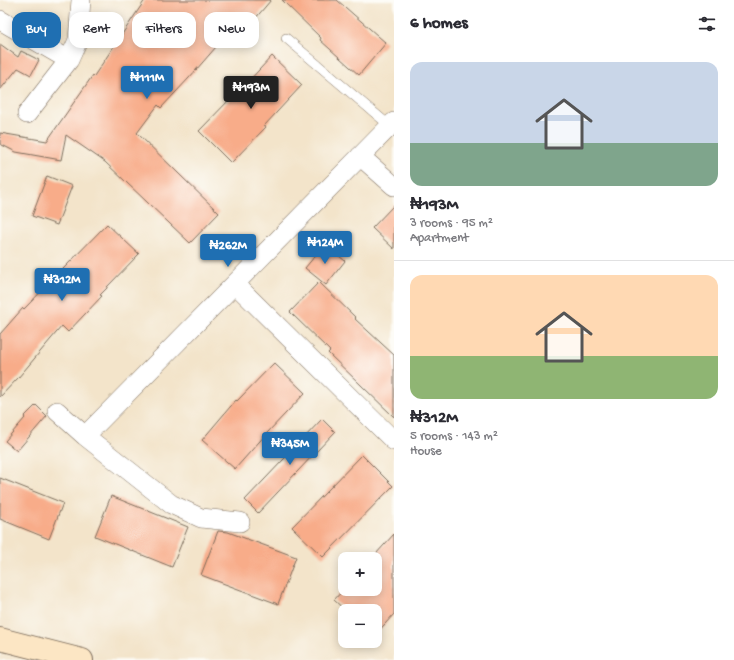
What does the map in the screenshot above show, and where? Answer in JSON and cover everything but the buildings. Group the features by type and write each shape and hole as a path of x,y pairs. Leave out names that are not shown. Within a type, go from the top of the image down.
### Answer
{"main road":[{"path":"0,639 82,660"}],"street":[{"path":"27,114 69,60 78,40 81,0"},
{"path":"0,20 69,60"},
{"path":"85,436 392,124"},
{"path":"360,156 394,186"},
{"path":"235,284 394,441"},
{"path":"57,411 85,436 171,504 201,518 240,522"}],"lane":[{"path":"286,38 392,124"}]}
